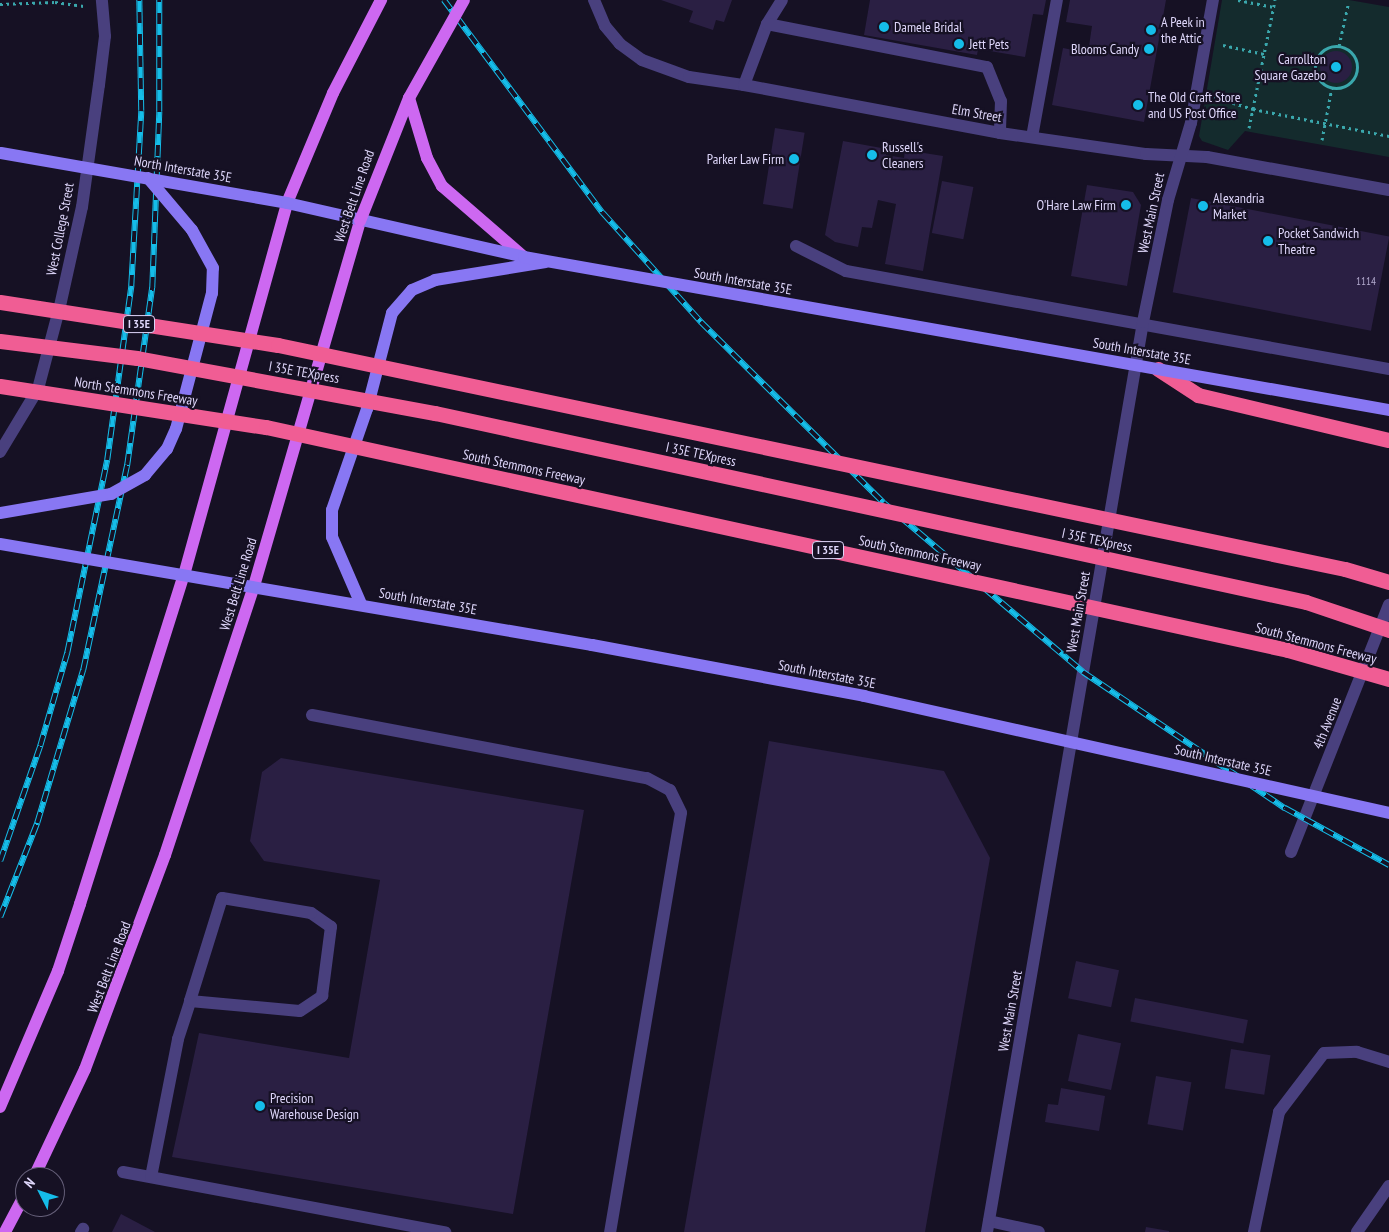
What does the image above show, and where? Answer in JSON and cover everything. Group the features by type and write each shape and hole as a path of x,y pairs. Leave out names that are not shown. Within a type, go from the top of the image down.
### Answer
{"highway":[{"name":"I 35E","path":"0,302 278,346 1345,569 1389,582"},
{"name":"I 35E TEXpress","path":"0,341 138,358 435,413 1306,602 1389,630"},
{"path":"1158,369 1198,395 1389,440"},
{"name":"North Stemmons Freeway","path":"0,386 266,427"},
{"name":"South Stemmons Freeway","path":"266,427 1288,650 1389,679"}],"main road":[{"path":"0,1107 58,971 184,574 287,203 333,93 381,0"},
{"name":"West Belt Line Road","path":"39,1167 86,1069 135,942 254,586 360,221 409,98 464,0"},
{"path":"409,98 427,158 442,186 524,257"},
{"name":"North Interstate 35E","path":"0,153 287,203 360,221"},
{"path":"0,513 111,494 145,475 167,449 176,429 212,293 213,268 192,230 148,178"},
{"name":"South Interstate 35E","path":"360,221 551,262 1389,410"},
{"path":"360,604 332,537 332,510 367,409 392,313 412,290 435,280 551,262"},
{"path":"0,544 254,586"},
{"name":"South Interstate 35E","path":"254,586 864,696 1389,813"},
{"path":"5,1232 15,1213"}],"street":[{"name":"West College Street","path":"0,452 38,389 60,306 82,207 98,95 105,36 102,0"},
{"name":"Elm Street","path":"594,0 604,26 620,44 642,60 689,77 744,85 1000,133 1179,157 1207,157 1389,190"},
{"path":"744,85 767,24 782,0"},
{"path":"1032,137 1057,0"},
{"name":"West Main Street","path":"988,1226 1143,322 1179,157 1191,123 1213,0"},
{"path":"767,24 987,67 1001,101 1000,133"},
{"path":"796,246 846,271 1143,322 1389,369"},
{"name":"4th Avenue","path":"1291,852 1389,604"},
{"path":"312,715 647,778 670,790 681,813 610,1232"},
{"path":"151,1177 178,1040 190,1001 222,898 311,913 331,927 322,996 300,1011 190,1001"},
{"path":"1254,1232 1279,1112 1324,1053 1357,1052 1389,1062"},
{"path":"123,1172 445,1232"},
{"path":"1357,1232 1389,1186"},
{"path":"988,1226 1039,1232"}],"path":[{"path":"1238,0 1273,7"},
{"path":"1249,128 1275,0"},
{"path":"0,4 55,2 84,6"},
{"path":"1339,46 1348,5"},
{"path":"1331,44 1339,46 1348,48 1358,62 1355,78 1342,88 1324,86 1314,72 1317,55 1331,44"},
{"path":"1222,45 1264,54"},
{"path":"1322,140 1332,87"},
{"path":"1211,96 1253,109 1389,136"}],"green space":[{"path":"1222,0 1349,0 1389,7 1389,157 1245,131 1228,150 1202,141 1199,136"}],"building":[{"path":"661,0 732,0 724,22 716,20 713,30 689,22 693,11"},
{"path":"870,0 1046,0 1043,15 1033,14 1025,57 978,49 977,55 864,35"},
{"path":"1070,0 1166,0 1144,122 1052,105 1063,48 1088,53 1092,26 1066,22"},
{"name":"Carrollton Square Gazebo","path":"1336,51 1342,52 1347,56 1351,61 1351,73 1347,78 1342,82 1336,83 1330,82 1325,78 1321,73 1320,67 1321,61 1325,56 1330,52"},
{"path":"775,128 805,133 793,209 763,204"},
{"path":"843,141 887,149 886,155 904,158 905,150 943,156 923,271 885,264 896,204 878,200 872,228 862,227 858,247 835,242 825,235"},
{"path":"942,181 973,187 963,239 932,233"},
{"path":"1087,185 1133,192 1141,205 1127,286 1071,276"},
{"path":"1191,198 1389,236 1371,331 1173,292"},
{"path":"769,741 944,771 990,858 925,1232 684,1232"},
{"path":"281,758 584,810 513,1214 172,1157 199,1033 349,1058 380,880 264,861 250,841 262,772"},
{"path":"1076,961 1119,970 1111,1007 1068,998"},
{"path":"1135,998 1248,1020 1243,1044 1130,1022"},
{"path":"1078,1034 1121,1043 1111,1090 1068,1081"},
{"path":"1231,1049 1271,1055 1264,1095 1225,1089"},
{"path":"1156,1076 1191,1082 1183,1131 1147,1124"},
{"path":"1061,1088 1105,1096 1099,1131 1045,1122 1048,1104 1058,1105"},
{"path":"121,1214 155,1232 112,1232"},
{"path":"1146,1227 1169,1231 1169,1232 1145,1232"}],"railway":[{"path":"0,861 40,746 67,653 107,460 131,286 141,111 139,0"},
{"path":"0,917 37,823 83,670 127,465 152,288 159,112 159,0"},
{"path":"444,0 603,213 701,322 884,503 1083,672 1285,808 1389,865"}],"place":[{"name":"Damele Bridal","path":"884,27"},
{"name":"A Peek in the Attic","path":"1151,30"},
{"name":"Jett Pets","path":"959,44"},
{"name":"Blooms Candy","path":"1149,49"},
{"name":"Carrollton Square Gazebo","path":"1336,67"},
{"name":"The Old Craft Store and US Post Office","path":"1138,105"},
{"name":"Russell's Cleaners","path":"872,155"},
{"name":"Parker Law Firm","path":"794,159"},
{"name":"O'Hare Law Firm","path":"1126,205"},
{"name":"Alexandria Market","path":"1203,206"},
{"name":"Pocket Sandwich Theatre","path":"1268,241"},
{"name":"Precision Warehouse Design","path":"260,1106"}]}
